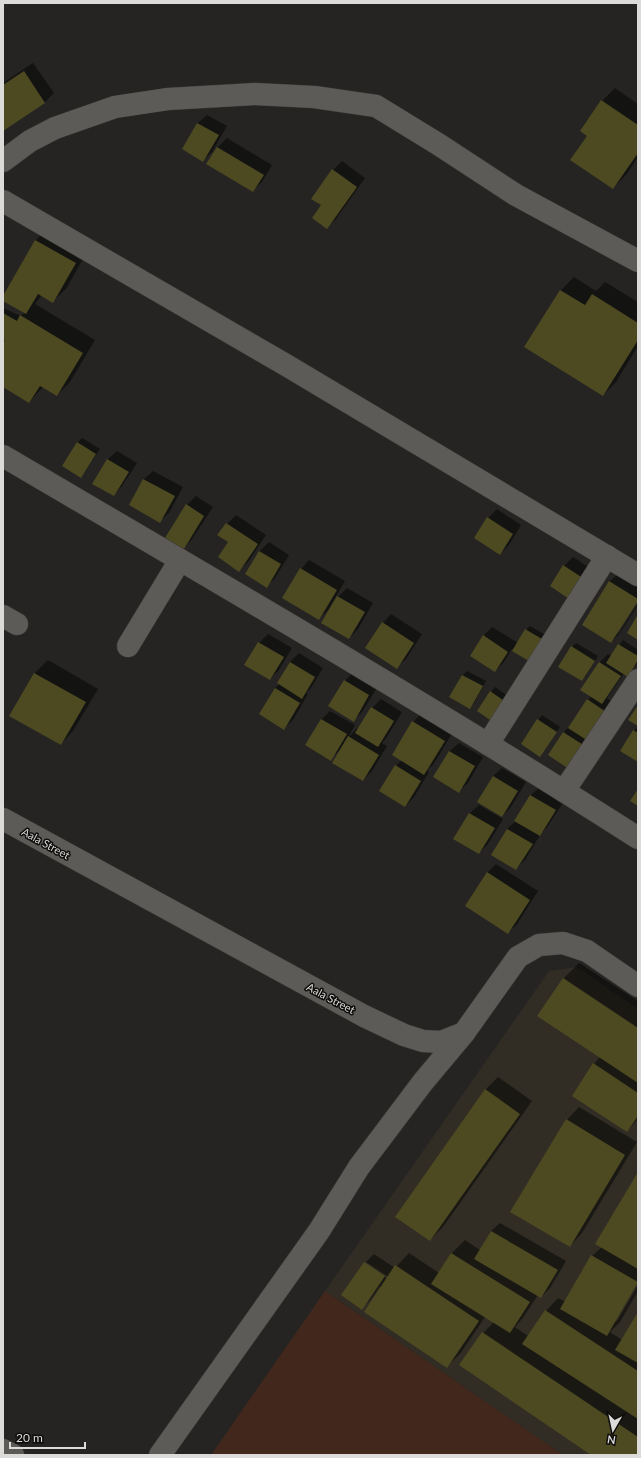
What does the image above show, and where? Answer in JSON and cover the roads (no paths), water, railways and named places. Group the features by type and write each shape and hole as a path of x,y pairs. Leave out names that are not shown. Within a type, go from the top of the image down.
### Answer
{"street":[{"path":"3,161 30,141 55,128 115,107 168,99 255,94 314,97 376,106 516,195 638,261"},
{"path":"3,201 286,365 638,575"},
{"path":"3,456 488,744 638,838"},
{"path":"488,744 607,556"},
{"path":"128,646 180,560"},
{"path":"564,791 638,680"},
{"name":"Aala Street","path":"3,819 358,1012 404,1035 423,1040 441,1042 464,1033"},
{"path":"160,1455 319,1231 359,1167 423,1082 464,1033 518,957 539,945 563,943 588,951 638,986"},
{"path":"3,1450 13,1455"}]}
